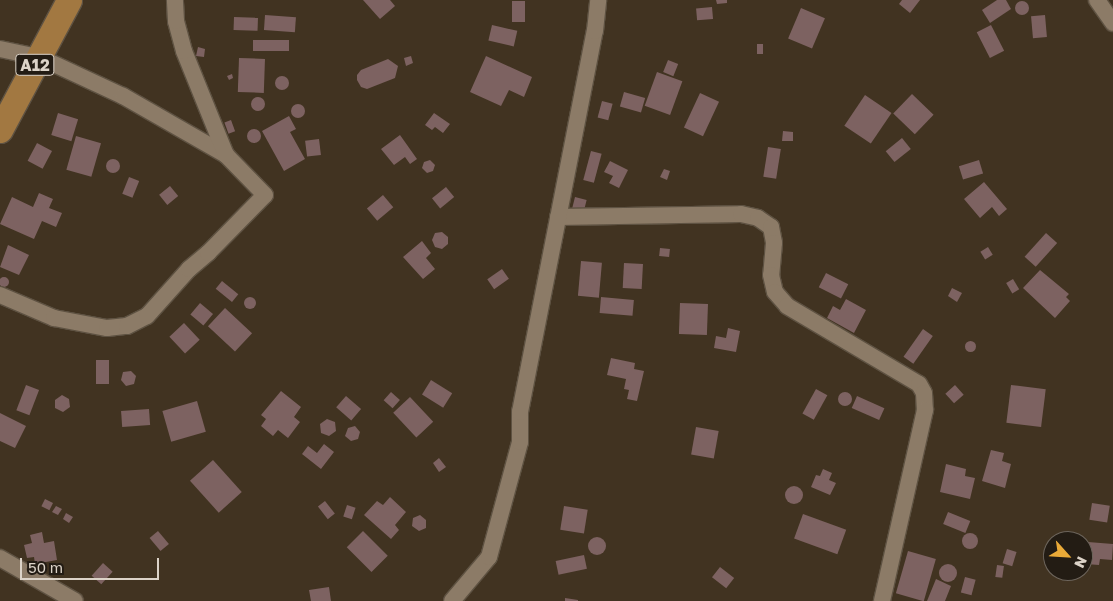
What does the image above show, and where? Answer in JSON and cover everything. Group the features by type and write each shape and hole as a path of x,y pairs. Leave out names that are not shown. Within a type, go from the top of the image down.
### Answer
{"main road":[{"name":"A12","path":"0,130 69,0"}],"street":[{"path":"176,0 176,21 184,51 226,155"},
{"path":"455,600 488,557 520,442 520,412 595,31 598,0"},
{"path":"1097,0 1113,23"},
{"path":"0,49 39,57 123,96 226,155 265,195 208,253 189,269 147,316 126,326 107,328 54,318 0,295"},
{"path":"558,217 741,214 758,218 771,227 774,243 771,275 775,292 787,306 919,384 924,393 925,410 882,601"},
{"path":"0,558 75,601"}],"building":[{"path":"363,0 390,0 395,6 380,19"},
{"path":"716,0 727,0 727,3 717,4"},
{"path":"902,0 920,0 910,13 899,4"},
{"path":"997,0 1006,0 1011,9 990,23 982,10"},
{"path":"512,1 525,1 525,22 512,22"},
{"path":"1019,1 1025,1 1029,8 1025,15 1019,15 1015,11 1015,5"},
{"path":"712,7 713,19 697,20 696,8"},
{"path":"801,8 825,18 812,49 788,38"},
{"path":"265,15 296,17 295,32 264,30"},
{"path":"1045,15 1047,37 1033,38 1031,16"},
{"path":"234,17 258,18 258,31 234,30"},
{"path":"492,25 517,31 514,46 488,41"},
{"path":"991,25 1004,51 990,58 977,32"},
{"path":"253,40 289,40 289,51 253,51"},
{"path":"757,44 763,44 763,54 757,54"},
{"path":"198,47 205,49 204,57 196,56"},
{"path":"411,56 413,63 406,66 404,58"},
{"path":"486,56 532,77 524,97 509,90 501,106 470,92"},
{"path":"239,58 265,59 264,93 238,92"},
{"path":"388,59 398,66 395,78 367,89 361,87 357,80 357,75 361,70"},
{"path":"668,60 678,64 673,76 663,72"},
{"path":"657,72 682,81 670,115 645,106"},
{"path":"232,74 233,78 229,80 227,76"},
{"path":"282,76 287,78 289,83 287,88 282,90 277,88 275,83 277,78"},
{"path":"624,92 645,98 641,112 620,106"},
{"path":"700,93 719,102 703,136 684,127"},
{"path":"912,94 934,115 915,134 893,113"},
{"path":"865,95 892,113 871,144 844,126"},
{"path":"258,97 263,99 265,104 263,109 258,111 253,109 251,104 253,99"},
{"path":"602,101 613,104 608,120 598,117"},
{"path":"295,104 301,104 305,111 301,118 295,118 291,114 291,108"},
{"path":"58,113 78,119 71,141 51,135"},
{"path":"434,113 450,124 443,133 435,127 432,130 425,125"},
{"path":"289,116 296,129 290,132 305,159 284,171 262,131"},
{"path":"231,120 235,131 229,134 224,122"},
{"path":"254,129 259,131 261,136 259,141 254,143 249,141 247,136 249,131"},
{"path":"783,131 793,132 793,141 782,141"},
{"path":"400,135 417,159 410,164 405,157 394,165 381,149"},
{"path":"76,136 101,143 91,177 66,170"},
{"path":"902,138 911,149 894,162 886,151"},
{"path":"319,139 321,155 307,157 305,141"},
{"path":"37,143 52,151 43,169 28,161"},
{"path":"768,147 781,149 776,179 763,177"},
{"path":"591,151 602,154 594,183 583,180"},
{"path":"113,159 118,161 120,166 118,171 113,173 108,171 106,166 108,161"},
{"path":"430,160 435,165 433,171 427,173 422,168 424,162"},
{"path":"979,160 983,173 963,180 959,166"},
{"path":"610,161 628,170 619,188 609,183 613,176 604,172"},
{"path":"664,169 670,171 667,180 660,177"},
{"path":"129,177 139,181 132,198 122,194"},
{"path":"984,182 1007,209 999,216 992,207 980,218 964,199"},
{"path":"170,186 178,196 167,205 159,195"},
{"path":"446,187 454,197 440,208 432,198"},
{"path":"39,193 53,199 49,208 62,213 56,227 42,221 34,239 0,224 12,197 33,207"},
{"path":"383,195 393,207 377,221 367,208"},
{"path":"575,197 587,200 583,213 572,210"},
{"path":"442,232 448,237 448,244 442,249 435,247 432,240 435,233"},
{"path":"1046,233 1057,243 1036,267 1025,257"},
{"path":"422,241 431,253 426,258 435,269 423,279 403,257"},
{"path":"8,245 29,255 19,275 0,267"},
{"path":"988,247 993,255 985,259 980,252"},
{"path":"660,248 670,249 669,257 659,256"},
{"path":"581,261 602,263 599,298 578,296"},
{"path":"624,263 643,264 642,289 623,288"},
{"path":"502,269 509,279 494,289 487,279"},
{"path":"1040,270 1069,294 1066,297 1070,301 1055,318 1023,288"},
{"path":"826,273 848,284 841,299 819,287"},
{"path":"4,277 9,282 4,287 -1,282"},
{"path":"1013,279 1019,289 1012,293 1006,283"},
{"path":"222,281 238,294 232,302 216,289"},
{"path":"952,288 962,293 957,302 948,296"},
{"path":"248,297 252,297 256,303 252,309 248,309 244,305 244,301"},
{"path":"601,297 634,300 632,316 600,313"},
{"path":"846,299 866,310 854,333 827,318 833,306 840,310"},
{"path":"200,303 213,314 203,325 190,314"},
{"path":"680,303 708,304 707,335 679,334"},
{"path":"225,308 252,333 235,352 208,326"},
{"path":"184,323 200,340 185,353 169,337"},
{"path":"728,328 740,331 736,352 714,348 716,336 726,338"},
{"path":"923,329 933,336 913,364 903,357"},
{"path":"968,341 972,341 975,346 974,350 968,351 965,348 965,344"},
{"path":"611,358 635,363 634,369 644,371 637,401 627,399 629,390 624,389 626,379 607,375"},
{"path":"96,360 109,360 109,384 96,384"},
{"path":"131,371 136,376 134,384 126,386 121,380 123,372"},
{"path":"431,380 452,393 443,408 422,394"},
{"path":"26,385 39,390 29,415 16,410"},
{"path":"955,385 964,395 954,403 945,394"},
{"path":"1011,385 1046,389 1041,427 1006,423"},
{"path":"816,389 827,395 814,420 802,413"},
{"path":"281,391 301,407 294,417 300,422 288,438 278,430 273,436 261,426 266,419 261,415"},
{"path":"391,392 400,400 393,408 384,400"},
{"path":"842,392 848,392 852,399 848,406 842,406 838,402 838,396"},
{"path":"62,395 69,399 70,407 63,412 55,408 55,400"},
{"path":"346,396 361,409 351,420 336,407"},
{"path":"857,396 884,408 879,420 852,408"},
{"path":"410,397 433,422 416,438 393,413"},
{"path":"197,401 206,432 171,442 162,411"},
{"path":"149,409 150,425 122,427 121,411"},
{"path":"0,413 26,426 15,448 0,441"},
{"path":"327,419 335,422 336,431 329,436 321,433 320,424"},
{"path":"355,426 360,432 358,439 351,441 345,436 348,428"},
{"path":"696,427 719,431 714,459 691,455"},
{"path":"324,444 334,452 321,469 302,454 308,446 317,453"},
{"path":"991,450 1004,453 1002,461 1011,464 1005,488 982,481"},
{"path":"439,458 446,467 439,472 433,463"},
{"path":"213,460 242,492 219,513 190,481"},
{"path":"946,464 966,469 965,476 975,478 970,499 940,492"},
{"path":"823,469 832,473 829,480 836,483 830,495 811,487 816,475 820,476"},
{"path":"794,486 800,489 803,495 800,501 794,504 788,501 785,495 788,489"},
{"path":"390,497 406,512 395,525 399,530 391,539 364,515 377,501 383,505"},
{"path":"45,499 53,503 49,510 41,506"},
{"path":"325,501 335,514 328,519 318,507"},
{"path":"1092,503 1110,506 1107,523 1089,520"},
{"path":"347,505 356,508 352,519 343,516"},
{"path":"56,506 62,509 58,515 52,512"},
{"path":"564,506 588,510 584,533 560,530"},
{"path":"948,512 970,521 965,533 943,524"},
{"path":"66,513 73,517 69,523 63,519"},
{"path":"803,514 846,530 837,554 794,538"},
{"path":"420,515 426,520 426,528 419,531 412,526 413,518"},
{"path":"158,531 169,544 161,551 150,538"},
{"path":"363,531 388,556 371,572 347,547"},
{"path":"42,532 44,543 54,541 57,560 35,564 34,557 27,558 24,545 32,543 30,535"},
{"path":"970,533 978,541 970,549 962,541"},
{"path":"597,537 603,540 606,546 603,552 597,555 591,552 588,546 591,540"},
{"path":"1093,542 1113,544 1112,560 1100,559 1099,565 1093,565"},
{"path":"1007,549 1017,552 1012,566 1003,563"},
{"path":"908,551 936,559 924,601 896,593"},
{"path":"584,555 587,569 559,575 556,561"},
{"path":"103,563 113,572 101,584 92,576"},
{"path":"948,564 954,567 957,573 954,579 948,582 942,579 939,573 942,567"},
{"path":"997,565 1004,566 1002,578 995,577"},
{"path":"720,567 734,578 726,588 712,577"},
{"path":"965,577 976,580 971,595 961,592"},
{"path":"936,579 951,586 945,601 927,601"},
{"path":"329,587 331,601 311,601 309,590"},
{"path":"565,598 578,600 578,601 565,601"}]}
